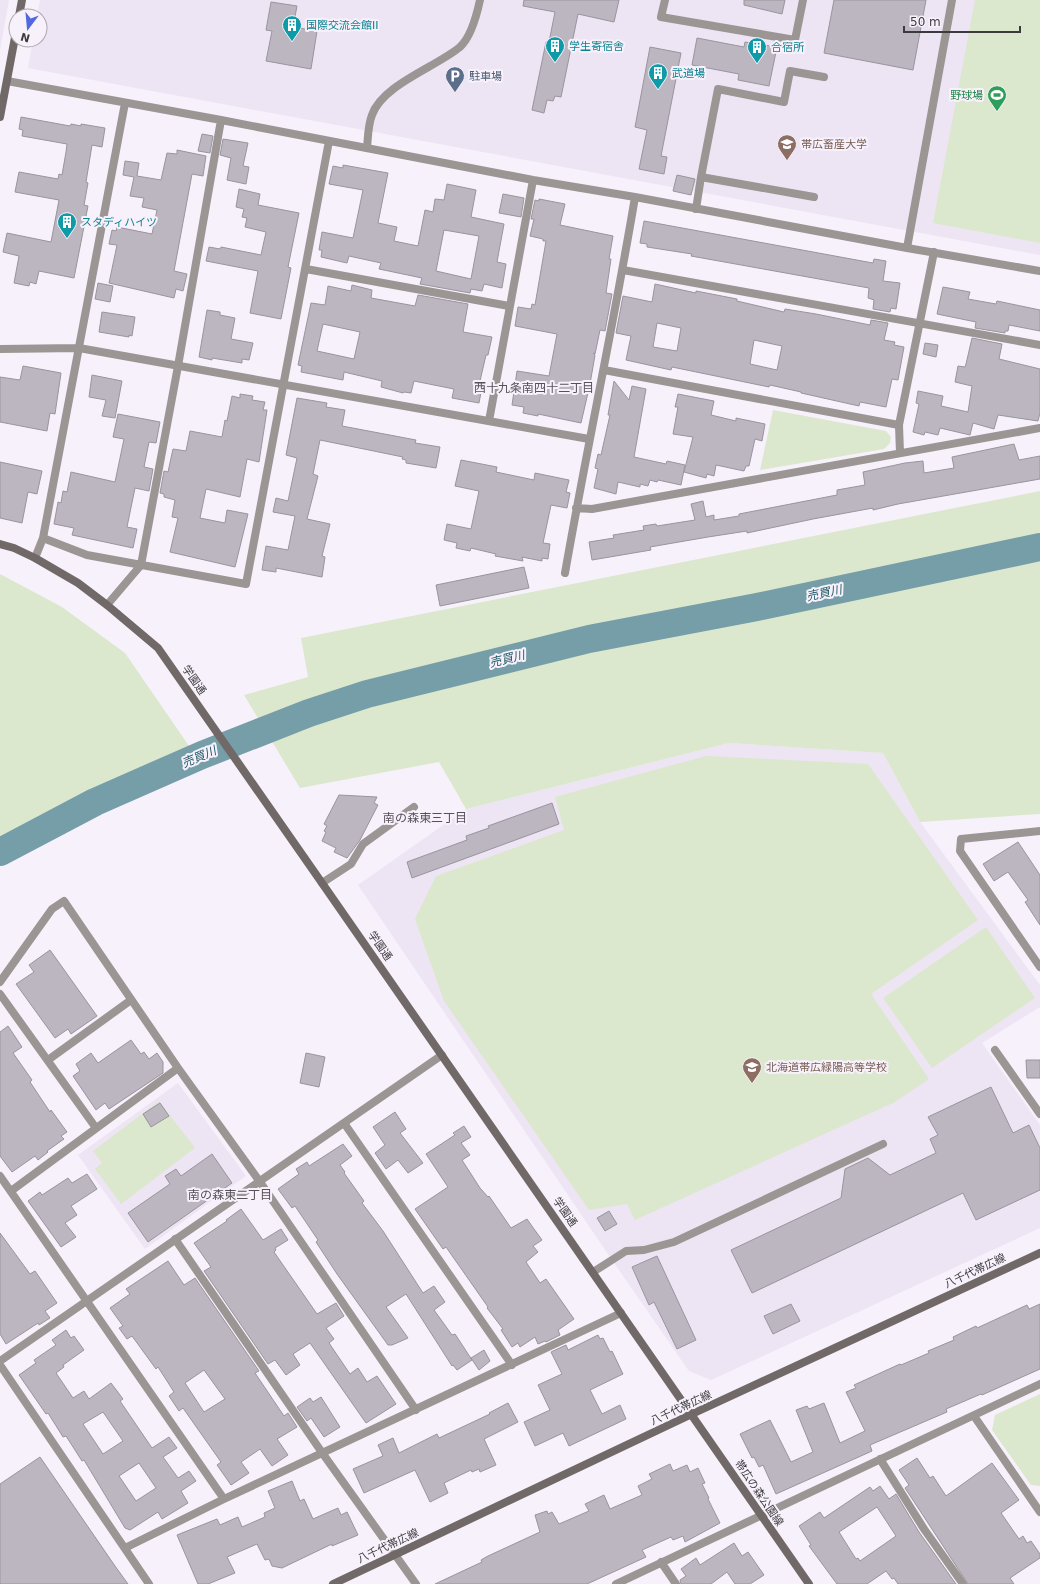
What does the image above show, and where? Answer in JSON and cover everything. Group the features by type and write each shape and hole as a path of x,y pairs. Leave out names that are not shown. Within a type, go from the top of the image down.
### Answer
{"street":[{"path":"367,148 372,115 378,103 408,78 421,72 461,46 475,22 480,0"},
{"path":"665,0 661,17 795,40 804,0"},
{"path":"907,248 952,0"},
{"path":"0,117 13,48"},
{"path":"696,209 718,89 784,102 790,70 824,77"},
{"path":"6,81 222,120 533,180 635,197 907,248 1040,271"},
{"path":"35,558 43,538 125,103"},
{"path":"107,605 141,565 222,120"},
{"path":"43,538 87,556 246,584 329,141"},
{"path":"702,177 814,197"},
{"path":"488,420 533,180"},
{"path":"565,573 589,439 623,270 635,197"},
{"path":"900,453 899,425 934,252"},
{"path":"306,269 509,306"},
{"path":"623,270 1040,345"},
{"path":"0,349 79,348 589,439"},
{"path":"604,370 899,425"},
{"path":"576,508 592,508 1040,428"},
{"name":"学園通","path":"0,544 14,548 35,558 78,583 107,605 158,648 692,1414"},
{"path":"322,883 351,864 363,844 414,807"},
{"path":"1040,831 961,839 960,851 1040,967"},
{"path":"0,982 52,909 64,901 178,1068 260,1182 416,1410"},
{"path":"0,994 96,1128"},
{"path":"48,1060 131,1000"},
{"path":"995,1050 1040,1114"},
{"path":"0,1361 442,1055"},
{"path":"11,1191 178,1068"},
{"path":"344,1123 512,1365"},
{"path":"593,1272 626,1251 644,1250 674,1242 883,1144"},
{"path":"0,1176 224,1499"},
{"path":"176,1239 323,1454 416,1584"},
{"name":"八千代帯広線","path":"333,1584 692,1414 1040,1253"},
{"path":"125,1548 224,1499 323,1454 621,1313"},
{"path":"0,1365 150,1584"},
{"path":"616,1584 661,1562 762,1517 880,1459 1040,1384"},
{"name":"帯広の森公園線","path":"692,1414 809,1584"},
{"path":"974,1416 1037,1502 1040,1512"},
{"path":"880,1459 924,1529 963,1584"},
{"path":"661,1562 676,1584"}],"shaded area":[{"path":"0,0 9,0 0,50"},
{"name":"帯広畜産大学","path":"40,0 1040,0 1040,255 28,68 32,48 48,48 48,8 38,8"},
{"name":"北海道帯広緑陽高等学校","path":"729,743 883,753 920,822 1040,985 1040,1007 982,1043 1040,1125 1040,1228 711,1380 689,1371 358,885 466,809"},
{"path":"178,1083 246,1176 145,1249 78,1155"}],"green space":[{"name":"野球場","path":"975,0 1040,0 1040,243 933,223"},
{"path":"773,410 886,431 891,437 890,443 884,449 760,470"},
{"path":"1040,491 1040,814 920,822 883,753 729,743 466,809 439,762 300,788 244,695 308,677 301,638"},
{"path":"0,574 62,607 125,653 189,746 0,839"},
{"name":"北海道帯広緑陽高等学校","path":"706,756 868,764 978,920 871,994 929,1079 895,1102 635,1220 627,1204 589,1210 444,1001 415,919 436,876 564,830 555,797"},
{"path":"986,927 1035,998 932,1068 883,998"},
{"path":"159,1101 195,1148 121,1204 95,1169 102,1163 93,1151"},
{"path":"1040,1394 1040,1486 1031,1485 992,1430 995,1415"}],"building":[{"name":"学生寄宿舎","path":"524,0 619,0 614,22 578,14 561,97 555,96 553,101 547,100 544,113 532,110 546,42 549,42 555,12 523,6"},
{"path":"744,0 785,0 782,14 744,5"},
{"path":"834,0 926,0 913,70 824,53"},
{"name":"国際交流会館II","path":"271,2 297,6 293,27 317,31 311,69 266,61 272,31 266,30"},
{"path":"697,38 744,47 745,42 777,47 769,86 738,80 739,74 692,65"},
{"name":"武道場","path":"650,47 681,53 661,156 667,157 664,174 639,169 647,130 635,127"},
{"path":"21,117 70,126 71,124 81,126 81,124 105,128 102,147 92,145 84,205 88,206 74,278 39,271 36,284 30,282 29,286 14,283 19,256 3,252 7,233 51,242 59,200 15,192 19,172 58,179 59,174 62,175 66,152 67,144 22,136 23,130 19,129"},
{"path":"202,134 213,136 210,153 198,151"},
{"path":"223,139 248,143 243,166 249,167 246,184 227,180 231,158 220,155"},
{"path":"177,150 206,156 203,176 192,174 174,271 187,274 183,291 176,289 174,298 109,283 117,245 109,244 112,230 116,231 117,227 152,234 157,210 142,207 144,198 130,196 134,177 123,175 125,161 139,163 137,176 161,180 167,153 177,154"},
{"path":"343,165 388,173 378,223 397,227 394,241 418,246 425,210 433,212 435,199 444,200 447,184 476,190 471,217 504,224 497,262 506,264 502,288 484,284 482,291 471,289 470,293 420,284 422,278 379,269 381,263 349,256 347,263 321,257 322,250 319,250 322,232 353,238 363,190 329,184 333,166 343,168","holes":["444,230 479,236 471,279 436,271"]},
{"path":"677,175 695,179 691,195 673,191"},
{"path":"239,189 260,194 258,205 299,213 288,267 291,268 281,319 250,313 258,271 206,261 209,247 220,249 221,247 261,255 266,232 245,227 247,218 242,217 244,209 236,207"},
{"path":"503,194 524,198 521,217 499,213"},
{"path":"539,199 565,204 560,225 613,236 606,293 612,294 605,331 600,330 595,354 593,353 595,355 581,423 538,414 538,416 523,413 524,407 512,405 517,371 549,376 557,334 515,326 518,307 531,309 532,304 535,305 546,241 530,236 534,219 531,219 535,200 539,201"},
{"path":"644,221 873,263 874,259 886,261 883,281 900,283 896,309 891,308 890,312 873,309 874,300 868,298 869,288 691,256 692,254 647,247 647,244 640,243"},
{"path":"98,283 113,286 110,302 95,299"},
{"path":"655,284 696,293 696,291 737,299 737,301 784,312 785,309 870,325 871,320 888,323 884,340 895,342 894,345 904,347 898,380 892,379 886,407 860,402 859,406 770,385 769,387 672,367 671,370 626,360 631,336 616,333 623,296 652,302","holes":["657,323 681,328 677,351 653,347","754,340 782,346 777,370 750,364"]},
{"path":"352,285 372,290 371,298 415,306 418,295 468,304 463,332 492,337 480,381 483,382 479,403 452,398 454,389 414,381 411,393 403,393 381,387 382,381 344,372 343,380 301,372 302,366 298,365 311,303 325,305 328,286 351,291","holes":["323,324 360,332 354,359 317,351"]},
{"path":"943,287 970,292 968,299 996,304 997,301 1040,310 1040,331 1009,325 1008,331 1005,331 1005,333 975,328 976,322 937,314"},
{"path":"207,310 220,312 220,315 235,318 231,339 253,343 249,360 242,359 242,363 199,357"},
{"path":"102,312 135,317 132,336 129,335 129,337 99,332"},
{"path":"972,338 1002,344 999,359 1040,369 1040,413 1038,421 998,415 994,429 973,423 970,435 940,428 938,435 925,432 924,435 913,432 919,404 916,403 918,391 943,396 941,406 968,412 972,386 955,382 958,366 965,367"},
{"path":"925,343 938,345 936,357 923,354"},
{"path":"23,366 61,373 55,414 50,413 47,431 0,422 0,377 20,380"},
{"path":"92,375 122,381 115,418 102,416 106,400 89,397"},
{"path":"614,381 629,400 632,386 646,389 634,457 666,464 667,461 685,465 681,485 658,480 657,482 650,480 648,486 640,484 640,487 618,482 616,494 594,488 598,469 595,468 598,454 601,455 610,415 608,415"},
{"path":"240,394 253,396 252,400 265,402 263,410 267,410 259,462 247,459 240,497 206,489 200,518 225,523 227,510 248,514 235,567 170,552 178,518 172,517 175,500 164,497 164,494 160,493 164,471 168,472 173,449 186,451 190,431 222,437 232,396 240,398"},
{"path":"678,394 714,401 711,415 736,421 736,418 765,424 762,441 755,439 749,466 746,466 744,471 716,465 714,476 707,474 706,478 684,472 693,437 673,434 678,407 675,407"},
{"path":"297,398 327,403 326,407 345,410 342,426 416,440 415,443 440,447 436,468 406,463 406,460 402,459 403,457 320,440 313,474 318,476 307,519 330,524 322,556 325,557 322,577 276,568 276,572 262,570 266,546 288,550 295,516 273,512 276,498 288,501 297,458 286,455"},
{"path":"118,414 160,422 156,443 149,442 144,467 153,469 149,491 135,488 127,527 137,529 133,548 72,535 74,528 54,524 58,502 61,503 63,491 67,492 71,472 115,482 124,439 113,437"},
{"path":"1014,444 1019,460 1040,456 1040,479 898,504 873,510 873,508 813,519 747,533 747,531 650,547 651,550 592,560 589,542 614,538 613,535 644,530 643,526 656,524 657,526 695,520 691,504 703,501 706,517 714,515 714,520 739,516 739,514 837,495 837,490 865,485 863,472 905,463 923,461 924,473 954,468 952,457"},
{"path":"461,460 497,467 496,472 534,480 535,473 569,480 566,492 570,493 567,508 551,505 543,543 550,544 548,559 542,558 542,561 522,557 523,561 495,556 496,554 471,548 470,551 456,548 457,543 444,540 447,524 471,529 479,491 455,486"},
{"path":"0,462 42,471 37,494 28,492 22,523 0,518"},
{"path":"524,567 529,588 440,606 436,585"},
{"path":"339,795 377,797 374,803 378,805 360,840 347,858 334,852 336,848 322,841 326,832 324,831 327,826 324,824"},
{"path":"552,803 559,824 412,878 407,862 467,840 466,836 489,828 488,826"},
{"path":"1018,842 1040,875 1040,925 1025,902 1028,900 1008,872 994,881 983,864"},
{"path":"50,950 97,1016 71,1034 68,1029 55,1038 16,984 34,972 29,965"},
{"path":"8,1026 22,1047 13,1053 32,1080 30,1082 50,1112 51,1110 67,1132 61,1136 64,1139 47,1151 48,1152 38,1160 35,1156 12,1172 0,1156 0,1032"},
{"path":"131,1040 141,1054 144,1052 149,1059 157,1053 163,1062 163,1073 109,1109 105,1103 96,1110 73,1076 80,1071 76,1064 91,1053 98,1063"},
{"path":"306,1053 325,1057 319,1087 300,1083"},
{"path":"1026,1060 1040,1060 1040,1078 1027,1078"},
{"path":"991,1087 1013,1133 1029,1125 1040,1148 1040,1190 976,1220 963,1193 752,1293 731,1250 841,1198 845,1169 868,1158 890,1175 936,1153 930,1139 938,1135 928,1117"},
{"path":"160,1103 169,1116 151,1127 143,1114"},
{"path":"395,1112 406,1129 400,1133 423,1163 408,1173 398,1160 386,1169 375,1153 385,1145 373,1127"},
{"path":"464,1126 471,1137 461,1143 470,1155 462,1160 480,1188 488,1197 489,1196 511,1228 527,1219 542,1240 533,1246 538,1252 526,1262 540,1283 546,1279 574,1319 558,1330 560,1335 546,1342 545,1341 538,1344 535,1337 520,1347 518,1343 512,1347 501,1330 503,1329 446,1247 443,1249 415,1209 448,1187 426,1154 455,1135 453,1133"},
{"path":"343,1144 352,1156 340,1165 364,1201 362,1203 383,1231 423,1293 434,1286 445,1302 434,1310 452,1335 455,1334 472,1360 457,1370 453,1365 452,1366 406,1294 386,1307 408,1338 392,1345 388,1345 337,1274 316,1242 318,1240 295,1206 292,1208 278,1189 299,1174 296,1169 307,1162 309,1166"},
{"path":"212,1154 232,1183 148,1242 128,1213 170,1184 165,1176 176,1169 181,1176"},
{"path":"87,1174 97,1189 71,1206 77,1215 65,1223 76,1237 61,1247 28,1201 40,1192 42,1195 68,1178 72,1183"},
{"path":"241,1209 263,1240 281,1229 288,1240 275,1248 276,1250 274,1252 317,1314 336,1303 344,1316 326,1328 334,1339 329,1343 350,1374 358,1368 367,1382 377,1376 396,1404 366,1423 310,1343 293,1354 300,1365 286,1375 275,1360 268,1364 204,1271 211,1267 194,1243 227,1221 226,1220"},
{"path":"609,1211 617,1224 605,1231 597,1218"},
{"path":"0,1233 30,1274 35,1271 57,1303 45,1311 50,1318 39,1325 38,1323 6,1344 0,1334"},
{"path":"657,1256 696,1340 677,1349 654,1302 649,1305 632,1267"},
{"path":"168,1261 184,1285 195,1278 259,1371 255,1373 284,1416 288,1413 297,1427 277,1439 288,1455 272,1466 260,1449 241,1462 249,1473 231,1485 217,1465 221,1462 183,1408 179,1411 169,1396 174,1392 158,1367 156,1369 132,1336 127,1339 119,1328 123,1326 110,1308 130,1294 126,1289","holes":["204,1370 225,1399 204,1412 185,1383"]},
{"path":"791,1304 800,1321 773,1334 764,1316"},
{"path":"1040,1304 1040,1369 982,1395 981,1394 946,1409 947,1412 870,1445 872,1451 776,1494 763,1465 759,1467 754,1457 752,1458 740,1434 770,1420 791,1462 813,1452 796,1410 807,1406 809,1409 824,1403 840,1443 865,1431 846,1392 856,1388 854,1385 900,1364 901,1365 929,1353 928,1351 954,1340 953,1337 976,1326 977,1328 1027,1305 1029,1309"},
{"path":"66,1330 71,1338 74,1336 84,1350 63,1365 64,1367 56,1373 73,1398 84,1391 89,1399 111,1383 123,1399 120,1401 152,1448 169,1437 177,1448 163,1457 178,1478 189,1471 196,1481 181,1491 188,1503 162,1519 158,1512 130,1530 125,1528 84,1460 82,1461 66,1436 63,1437 48,1413 46,1414 19,1375 36,1363 34,1360 56,1345 52,1340","holes":["103,1412 123,1441 103,1454 83,1424","139,1463 156,1488 136,1501 119,1476"]},
{"path":"598,1335 600,1339 603,1338 610,1352 612,1351 623,1374 590,1390 602,1414 620,1405 626,1419 569,1446 563,1433 535,1446 524,1422 550,1410 538,1385 562,1374 551,1352 566,1345 568,1350"},
{"path":"484,1350 490,1361 479,1370 471,1358"},
{"path":"321,1397 340,1427 324,1437 311,1418 307,1421 297,1407 310,1398 313,1402"},
{"path":"508,1403 518,1422 484,1439 496,1465 480,1472 479,1469 472,1472 471,1470 444,1483 448,1493 430,1502 415,1470 364,1493 353,1469 383,1456 378,1445 393,1438 399,1453 437,1434 439,1438 490,1414 489,1413"},
{"path":"40,1457 128,1584 0,1584 0,1484"},
{"path":"917,1458 930,1478 933,1476 946,1496 992,1463 1019,1500 1001,1513 1019,1539 1023,1536 1027,1543 1031,1541 1040,1554 1040,1558 1010,1578 1014,1584 968,1584 905,1488 909,1485 899,1470"},
{"path":"670,1464 673,1471 687,1465 690,1472 698,1468 705,1483 702,1484 709,1498 708,1499 720,1523 685,1542 683,1536 673,1540 671,1537 642,1550 646,1557 587,1584 435,1584 482,1562 481,1560 488,1556 540,1532 535,1515 547,1511 548,1514 552,1512 559,1524 589,1511 585,1504 604,1495 610,1509 642,1495 638,1486 652,1479 649,1474"},
{"path":"292,1481 300,1501 304,1499 313,1519 338,1508 341,1515 347,1512 358,1535 332,1546 332,1544 282,1568 272,1566 269,1559 265,1560 257,1544 227,1557 235,1573 208,1584 198,1584 177,1535 217,1519 220,1525 238,1517 242,1527 265,1517 264,1513 275,1508 268,1491"},
{"path":"880,1486 889,1499 896,1494 919,1532 956,1584 898,1584 886,1571 867,1584 837,1584 809,1546 811,1545 799,1526 820,1512 824,1518 870,1487 873,1491","holes":["877,1507 896,1536 860,1561 858,1558 856,1559 839,1532"]},
{"path":"734,1543 742,1556 748,1552 764,1575 750,1584 735,1584 727,1572 711,1584 681,1584 680,1580 686,1576 681,1569 696,1558 700,1565"}],"waterway":[{"name":"売買川","path":"0,852 95,802 202,755 309,713 367,694 589,639 757,607 1040,547"}],"place":[{"name":"国際交流会館II","path":"292,42"},
{"name":"学生寄宿舎","path":"555,63"},
{"name":"合宿所","path":"757,64"},
{"name":"武道場","path":"658,90"},
{"name":"駐車場","path":"455,93"},
{"name":"野球場","path":"997,112"},
{"name":"帯広畜産大学","path":"787,161"},
{"name":"スタディハイツ","path":"67,239"},
{"name":"北海道帯広緑陽高等学校","path":"752,1084"}],"district":[{"name":"西十九条南四十二丁目","path":"534,388"},
{"name":"南の森東三丁目","path":"425,818"},
{"name":"南の森東二丁目","path":"230,1195"}]}
